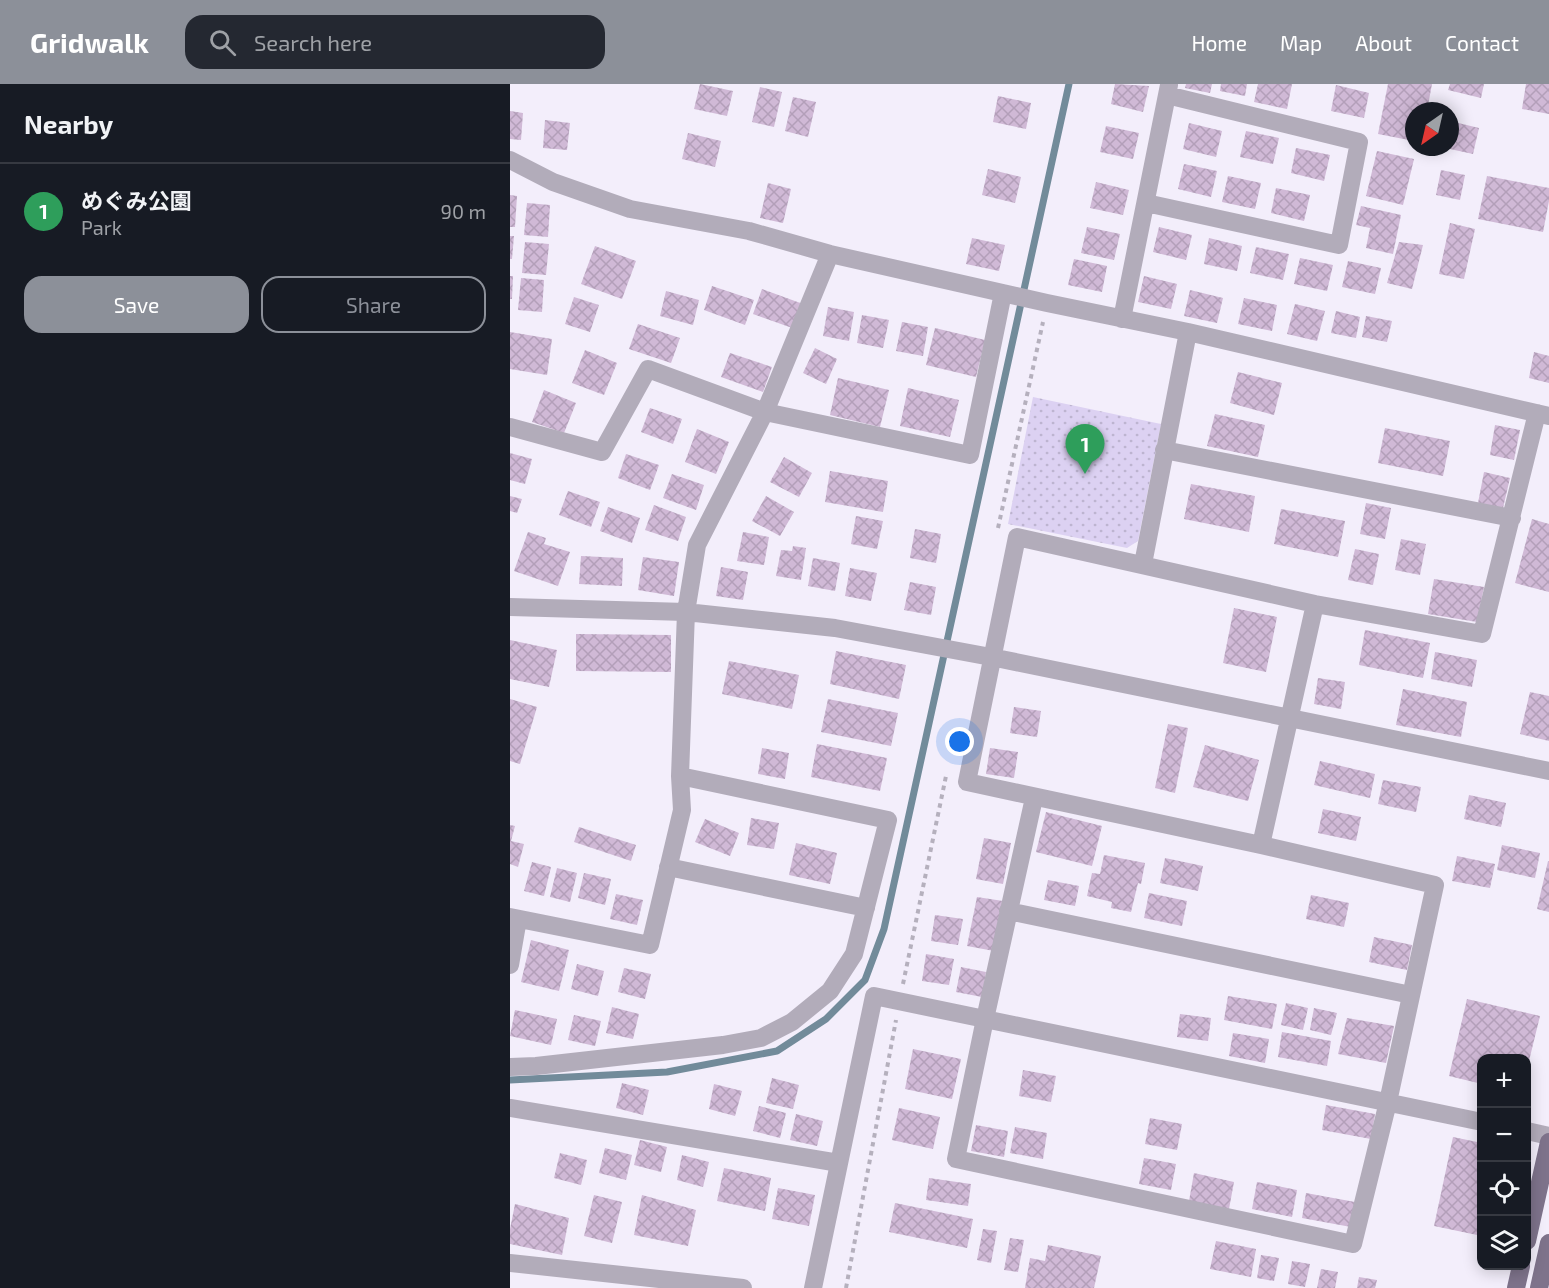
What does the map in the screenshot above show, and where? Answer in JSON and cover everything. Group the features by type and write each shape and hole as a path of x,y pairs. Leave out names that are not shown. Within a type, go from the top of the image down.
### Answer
{"main road":[{"path":"1531,1223 1549,1142"},
{"path":"1539,1288 1549,1243"},
{"path":"1516,1288 1520,1270"}],"street":[{"path":"1122,319 1168,90 1359,142 1339,245 1146,204"},
{"path":"510,160 553,182 630,209 749,231 830,254 1188,332 1543,415 1512,518 1482,634 1315,604 1017,537 967,782 1262,845 1435,885 1388,1102 1353,1244 956,1160 1034,798"},
{"path":"510,965 514,918 650,945 682,810 680,776 686,612 697,545 765,412 830,254"},
{"path":"510,428 602,452 648,369 765,412 970,455 1003,293"},
{"path":"1143,564 1188,332"},
{"path":"1164,450 1512,518"},
{"path":"1262,845 1315,604"},
{"path":"510,607 686,612 835,628 991,657 1549,771"},
{"path":"510,1067 560,1064 723,1045 761,1038 792,1022 830,991 854,954 888,820 680,776"},
{"path":"668,867 866,908"},
{"path":"1008,911 1411,995"},
{"path":"813,1288 874,996 1477,1121"},
{"path":"510,1108 839,1163"},
{"path":"1531,1132 1549,1136"},
{"path":"510,1263 743,1288"}],"path":[{"path":"997,537 1047,303"},
{"path":"846,1288 900,1001 948,770"}],"shaded area":[{"path":"1033,397 1161,424 1138,541 1127,548 1008,524"}],"building":[{"path":"700,84 733,91 727,116 694,109"},
{"path":"1115,84 1149,86 1143,112 1111,104"},
{"path":"1186,84 1212,84 1210,93 1185,88"},
{"path":"1221,84 1247,84 1245,96 1220,91"},
{"path":"1258,84 1292,84 1287,109 1254,102"},
{"path":"1388,84 1432,84 1429,102 1405,102 1405,139 1378,134"},
{"path":"1450,84 1484,84 1481,98 1448,90"},
{"path":"1526,84 1549,84 1549,114 1522,109"},
{"path":"1336,85 1369,93 1364,118 1331,111"},
{"path":"760,87 782,92 774,127 752,122"},
{"path":"998,96 1031,103 1026,129 993,122"},
{"path":"793,97 816,102 808,137 785,131"},
{"path":"510,111 523,113 521,140 510,139"},
{"path":"545,120 570,123 567,150 543,148"},
{"path":"1189,123 1222,131 1216,157 1183,149"},
{"path":"1459,123 1479,128 1473,154 1459,151"},
{"path":"1106,126 1139,133 1133,159 1100,152"},
{"path":"1246,131 1279,138 1273,164 1240,157"},
{"path":"688,133 721,141 715,167 682,159"},
{"path":"1296,148 1330,155 1324,181 1291,173"},
{"path":"1377,151 1414,159 1403,205 1366,196"},
{"path":"1184,164 1217,171 1211,197 1178,189"},
{"path":"988,169 1021,177 1015,203 982,195"},
{"path":"1441,170 1465,175 1460,200 1436,195"},
{"path":"1228,176 1261,183 1255,209 1222,202"},
{"path":"1487,176 1549,188 1543,232 1478,219"},
{"path":"1096,182 1129,190 1123,215 1090,208"},
{"path":"768,183 791,189 783,223 760,218"},
{"path":"1276,188 1310,195 1304,221 1271,213"},
{"path":"510,195 517,196 515,227 510,227"},
{"path":"527,203 550,205 548,237 524,235"},
{"path":"1361,206 1401,215 1393,254 1366,248 1370,228 1356,225"},
{"path":"1450,223 1475,229 1464,279 1439,274"},
{"path":"1087,227 1120,234 1114,260 1081,253"},
{"path":"1159,227 1192,235 1186,260 1153,252"},
{"path":"510,236 514,236 512,259 510,259"},
{"path":"972,238 1005,245 999,271 966,264"},
{"path":"1209,238 1242,246 1237,271 1204,264"},
{"path":"525,242 549,244 546,275 522,273"},
{"path":"1399,242 1423,245 1412,289 1387,283"},
{"path":"595,246 636,261 622,299 581,284"},
{"path":"1256,247 1289,254 1283,280 1250,273"},
{"path":"1300,258 1333,265 1327,291 1294,284"},
{"path":"1074,259 1107,266 1102,292 1068,285"},
{"path":"1348,261 1381,268 1375,294 1342,287"},
{"path":"510,276 513,276 512,299 510,299"},
{"path":"1144,276 1177,284 1171,309 1138,302"},
{"path":"521,278 544,280 542,312 518,310"},
{"path":"712,286 754,300 745,325 704,310"},
{"path":"762,289 803,304 795,329 753,314"},
{"path":"1190,290 1223,298 1217,323 1184,316"},
{"path":"666,291 699,300 693,325 660,316"},
{"path":"574,297 599,305 590,332 565,324"},
{"path":"1244,298 1277,305 1272,331 1238,324"},
{"path":"1295,304 1325,311 1317,341 1287,334"},
{"path":"828,307 854,312 849,341 823,336"},
{"path":"1336,311 1360,317 1356,338 1331,333"},
{"path":"862,315 889,320 883,348 857,343"},
{"path":"1366,316 1392,321 1387,342 1362,337"},
{"path":"902,322 928,327 923,356 896,351"},
{"path":"638,324 680,338 671,363 629,349"},
{"path":"935,328 985,340 976,377 926,365"},
{"path":"510,332 552,339 547,375 510,369"},
{"path":"815,348 837,359 826,384 803,373"},
{"path":"585,350 617,363 604,395 572,383"},
{"path":"1534,352 1549,356 1549,383 1529,378"},
{"path":"730,353 772,367 763,392 721,377"},
{"path":"1238,372 1282,383 1274,415 1230,403"},
{"path":"838,378 889,390 880,427 830,415"},
{"path":"908,388 959,400 950,437 900,426"},
{"path":"544,390 576,403 564,433 532,422"},
{"path":"650,408 682,419 673,444 641,432"},
{"path":"1215,414 1265,425 1258,457 1207,446"},
{"path":"1495,425 1520,430 1514,460 1490,455"},
{"path":"1385,428 1450,441 1443,476 1378,463"},
{"path":"697,429 729,442 716,474 685,462"},
{"path":"510,453 532,459 525,484 510,480"},
{"path":"626,454 659,465 650,490 618,478"},
{"path":"784,457 812,473 799,497 770,482"},
{"path":"830,471 888,481 883,512 825,502"},
{"path":"1484,472 1510,478 1503,508 1478,503"},
{"path":"672,474 704,485 696,510 663,498"},
{"path":"1191,484 1255,496 1249,532 1184,519"},
{"path":"568,491 600,502 591,527 559,515"},
{"path":"510,496 522,499 517,513 510,511"},
{"path":"766,496 794,512 780,536 752,521"},
{"path":"1366,503 1391,508 1385,539 1360,534"},
{"path":"654,505 686,517 678,541 645,530"},
{"path":"608,507 640,518 632,543 600,531"},
{"path":"1281,509 1345,521 1338,557 1274,544"},
{"path":"856,516 883,521 877,549 851,544"},
{"path":"1532,519 1549,524 1549,592 1515,583"},
{"path":"915,529 941,534 936,563 910,558"},
{"path":"528,532 546,538 544,544 570,552 558,586 514,571"},
{"path":"743,532 769,537 764,565 737,561"},
{"path":"1401,539 1426,544 1420,575 1395,570"},
{"path":"793,546 806,548 801,580 776,576 781,550 792,551"},
{"path":"1355,549 1379,554 1373,585 1348,580"},
{"path":"581,556 623,558 622,586 579,584"},
{"path":"643,557 679,562 674,596 638,590"},
{"path":"813,558 840,563 835,591 808,586"},
{"path":"721,567 748,572 743,600 716,596"},
{"path":"850,568 877,573 871,601 845,596"},
{"path":"1434,579 1484,587 1477,622 1428,614"},
{"path":"910,582 936,587 931,615 904,610"},
{"path":"1234,608 1277,617 1266,672 1223,663"},
{"path":"1365,630 1430,643 1423,678 1359,665"},
{"path":"576,634 671,635 671,672 576,671"},
{"path":"510,640 557,650 549,687 510,679"},
{"path":"836,651 906,665 899,699 830,684"},
{"path":"1435,652 1477,660 1472,687 1431,679"},
{"path":"729,661 799,675 792,709 722,694"},
{"path":"1318,678 1345,682 1341,709 1314,704"},
{"path":"1403,689 1467,702 1461,737 1396,725"},
{"path":"1530,692 1549,696 1549,741 1520,734"},
{"path":"510,699 537,707 520,764 510,761"},
{"path":"828,699 898,713 891,746 821,732"},
{"path":"1014,707 1041,711 1037,737 1010,733"},
{"path":"1168,724 1188,728 1175,793 1155,788"},
{"path":"817,744 887,758 880,791 811,777"},
{"path":"1205,745 1259,760 1248,801 1193,787"},
{"path":"762,748 789,753 785,779 758,774"},
{"path":"990,748 1018,752 1014,778 986,774"},
{"path":"1320,761 1375,774 1370,798 1314,785"},
{"path":"1383,780 1421,787 1416,812 1378,804"},
{"path":"1469,795 1506,803 1501,827 1464,819"},
{"path":"1323,809 1361,817 1356,841 1318,833"},
{"path":"1046,812 1102,826 1092,866 1036,852"},
{"path":"751,818 779,823 774,849 747,845"},
{"path":"705,819 739,833 730,856 695,842"},
{"path":"510,825 515,826 511,841 524,844 518,867 510,864"},
{"path":"579,827 636,845 631,861 574,842"},
{"path":"984,838 1011,843 1003,884 976,879"},
{"path":"796,843 837,853 830,884 789,875"},
{"path":"1502,845 1540,853 1535,878 1497,870"},
{"path":"1104,855 1145,863 1141,884 1138,883 1131,912 1111,908 1112,902 1087,896 1092,873 1100,874"},
{"path":"1457,856 1495,864 1490,888 1452,881"},
{"path":"1165,858 1203,866 1198,891 1160,883"},
{"path":"1549,861 1549,912 1537,909"},
{"path":"532,862 551,867 544,896 524,891"},
{"path":"557,868 577,873 570,902 550,897"},
{"path":"584,873 611,879 605,905 578,898"},
{"path":"1048,880 1079,886 1075,906 1044,900"},
{"path":"1149,893 1187,901 1182,926 1144,918"},
{"path":"616,894 643,900 637,925 610,919"},
{"path":"1311,895 1349,903 1344,927 1306,919"},
{"path":"977,897 1003,901 994,951 967,946"},
{"path":"935,915 963,919 958,945 931,941"},
{"path":"1374,937 1412,945 1407,970 1369,962"},
{"path":"531,940 569,950 559,991 521,982"},
{"path":"926,954 954,959 949,985 922,981"},
{"path":"577,964 604,971 598,996 571,989"},
{"path":"961,967 986,972 982,997 956,992"},
{"path":"624,968 651,974 645,999 618,992"},
{"path":"1228,996 1277,1004 1272,1029 1224,1020"},
{"path":"1467,999 1540,1016 1531,1054 1477,1054 1477,1083 1449,1076"},
{"path":"1286,1003 1308,1008 1303,1030 1281,1025"},
{"path":"612,1007 639,1014 633,1039 606,1033"},
{"path":"1314,1008 1337,1013 1331,1035 1310,1030"},
{"path":"515,1010 557,1019 551,1045 510,1036"},
{"path":"1180,1014 1211,1018 1208,1041 1177,1037"},
{"path":"574,1015 601,1021 595,1046 568,1040"},
{"path":"1347,1018 1394,1026 1386,1063 1338,1054"},
{"path":"1282,1032 1331,1041 1327,1066 1278,1057"},
{"path":"1233,1033 1269,1039 1265,1063 1229,1056"},
{"path":"913,1049 961,1059 952,1099 905,1089"},
{"path":"1023,1070 1056,1076 1051,1102 1019,1096"},
{"path":"772,1078 799,1085 793,1109 766,1103"},
{"path":"622,1083 649,1090 643,1115 616,1108"},
{"path":"714,1084 742,1091 735,1116 709,1109"},
{"path":"1326,1105 1375,1114 1371,1139 1322,1130"},
{"path":"759,1106 786,1113 780,1138 753,1131"},
{"path":"899,1108 940,1117 933,1149 892,1140"},
{"path":"796,1114 823,1121 817,1146 790,1140"},
{"path":"1150,1118 1182,1124 1177,1150 1145,1144"},
{"path":"976,1125 1008,1131 1004,1157 971,1151"},
{"path":"1015,1127 1047,1133 1043,1159 1010,1153"},
{"path":"1453,1137 1477,1142 1477,1235 1434,1226"},
{"path":"640,1140 667,1147 661,1172 634,1165"},
{"path":"605,1148 632,1155 626,1180 599,1173"},
{"path":"560,1153 587,1160 581,1185 554,1178"},
{"path":"682,1155 709,1162 703,1187 677,1180"},
{"path":"1144,1158 1176,1164 1171,1190 1139,1184"},
{"path":"724,1168 771,1178 765,1211 717,1201"},
{"path":"1194,1173 1234,1182 1229,1209 1189,1201"},
{"path":"929,1178 971,1184 968,1206 926,1200"},
{"path":"1257,1182 1297,1190 1292,1217 1252,1209"},
{"path":"778,1188 815,1195 809,1226 772,1219"},
{"path":"1306,1193 1355,1202 1351,1227 1302,1218"},
{"path":"594,1195 622,1202 612,1243 584,1236"},
{"path":"642,1195 696,1210 688,1246 634,1235"},
{"path":"895,1203 973,1219 967,1248 889,1232"},
{"path":"515,1204 569,1218 562,1255 510,1244 510,1229"},
{"path":"983,1229 997,1231 991,1263 977,1260"},
{"path":"1010,1238 1024,1240 1018,1272 1004,1270"},
{"path":"1216,1241 1256,1249 1251,1277 1210,1269"},
{"path":"1048,1245 1101,1256 1094,1288 1025,1288 1030,1258 1045,1261"},
{"path":"1261,1255 1279,1258 1274,1281 1257,1278"},
{"path":"1292,1261 1310,1264 1305,1287 1288,1284"},
{"path":"1321,1269 1338,1272 1335,1288 1317,1288"},
{"path":"1359,1277 1377,1280 1375,1288 1357,1288"}],"waterway":[{"path":"510,1080 667,1072 777,1051 826,1019 865,980 884,929 1069,84"}],"place":[{"name":"めぐみ公園","path":"1085,474"}]}
